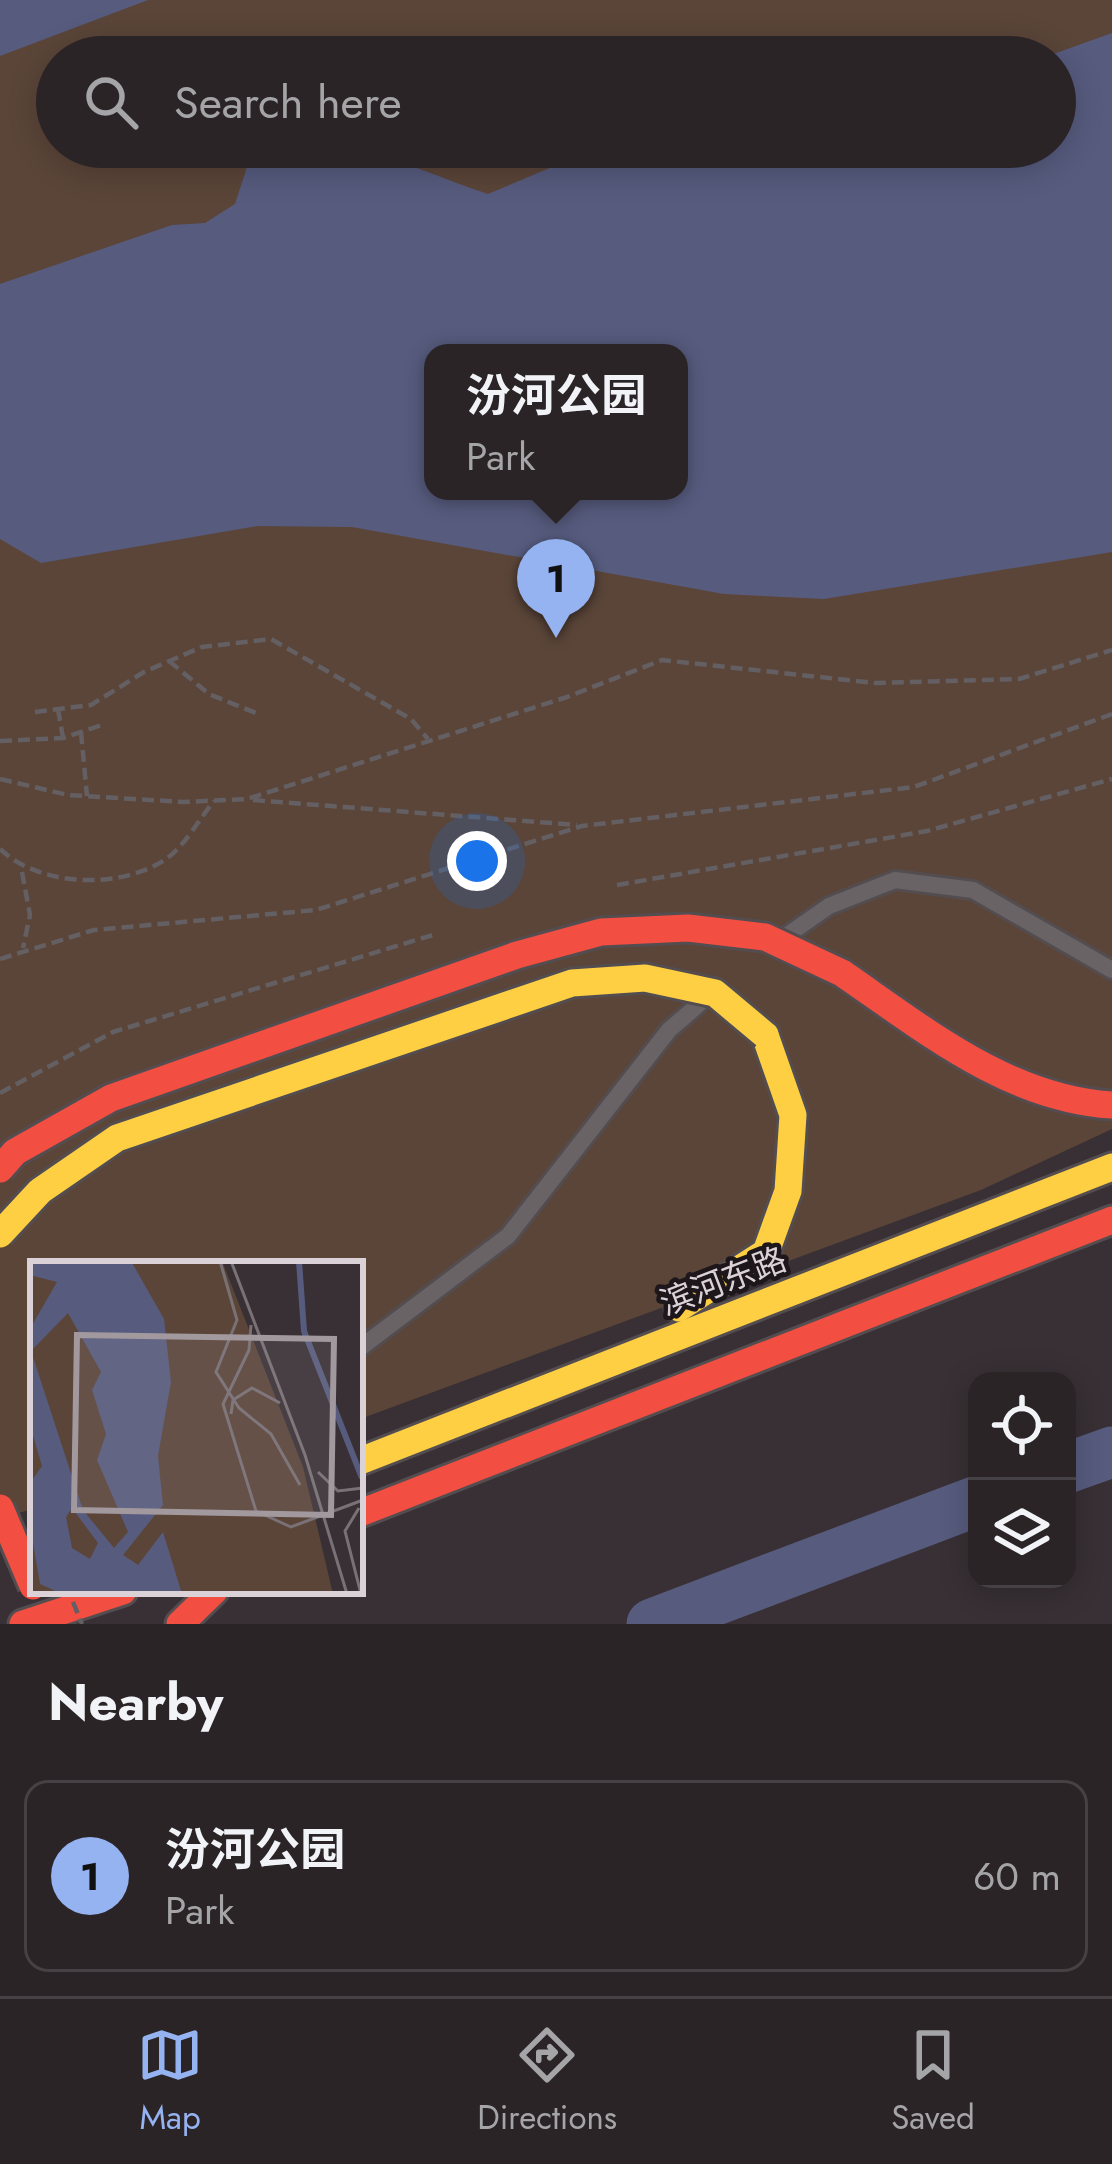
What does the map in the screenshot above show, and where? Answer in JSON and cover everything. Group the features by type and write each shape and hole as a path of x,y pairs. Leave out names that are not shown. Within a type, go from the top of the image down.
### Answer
{"main road":[{"path":"0,1169 15,1152 110,1098 517,955 601,932 688,928 765,937 842,974 945,1041 1036,1091 1112,1106"},
{"path":"0,1234 40,1191 117,1138 572,982 645,978 715,994 765,1035 793,1114 788,1192 766,1252 702,1296 488,1412"},
{"name":"滨河东路","path":"363,1460 1112,1167"},
{"path":"363,1512 1112,1220"},
{"path":"0,1508 30,1579"},
{"path":"0,1582 30,1572"},
{"path":"36,1594 49,1624"},
{"path":"23,1624 114,1594"},
{"path":"180,1624 211,1594"},
{"path":"0,1609 7,1624"}],"lane":[{"path":"760,954 829,906 896,880 974,890 1041,934 1112,970"},
{"path":"363,1346 508,1237 669,1030 728,978"}],"path":[{"path":"35,712 91,704 202,647 271,639 411,718 428,739"},
{"path":"247,799 568,697 662,660 875,683 1019,679 1112,650"},
{"path":"169,661 209,694 256,713"},
{"path":"58,709 63,738"},
{"path":"0,959 22,948 94,931 316,910 582,826 914,787 1112,714"},
{"path":"0,742 63,738 105,724"},
{"path":"81,732 87,796"},
{"path":"0,779 87,796 247,799 582,826"},
{"path":"0,849 22,869 104,881 167,858 214,801"},
{"path":"22,869 31,914 22,948"},
{"path":"69,1594 82,1624"}],"shaded area":[{"path":"0,0 1112,0 1112,1129 981,1190 363,1418 363,1261 30,1261 30,1510 0,1518"}],"water":[{"path":"0,0 148,0 53,36 36,36 36,42 0,56"},
{"path":"1112,33 1112,552 824,599 724,594 352,527 258,526 41,563 0,539 0,284 172,225 205,223 235,204 247,168 416,168 488,194 550,168 1076,168 1076,46"}],"waterway":[{"path":"1076,1465 1112,1452"},
{"path":"652,1624 968,1504"}],"traffic: slow":[{"path":"0,1234 40,1191 117,1138 572,983 645,978 715,993 765,1035"},
{"path":"679,1308 766,1252 788,1191 793,1115 765,1035"},
{"path":"363,1460 1112,1167"}],"traffic: jam":[{"path":"0,1169 15,1152 111,1098 517,955 601,932 688,928 765,937 842,973"},
{"path":"842,973 1003,1076 1074,1100 1112,1105"},
{"path":"363,1512 1112,1220"},
{"path":"0,1508 30,1579"},
{"path":"23,1624 114,1594"},
{"path":"180,1624 211,1594"}],"place":[{"name":"汾河公园","path":"556,638"}]}
